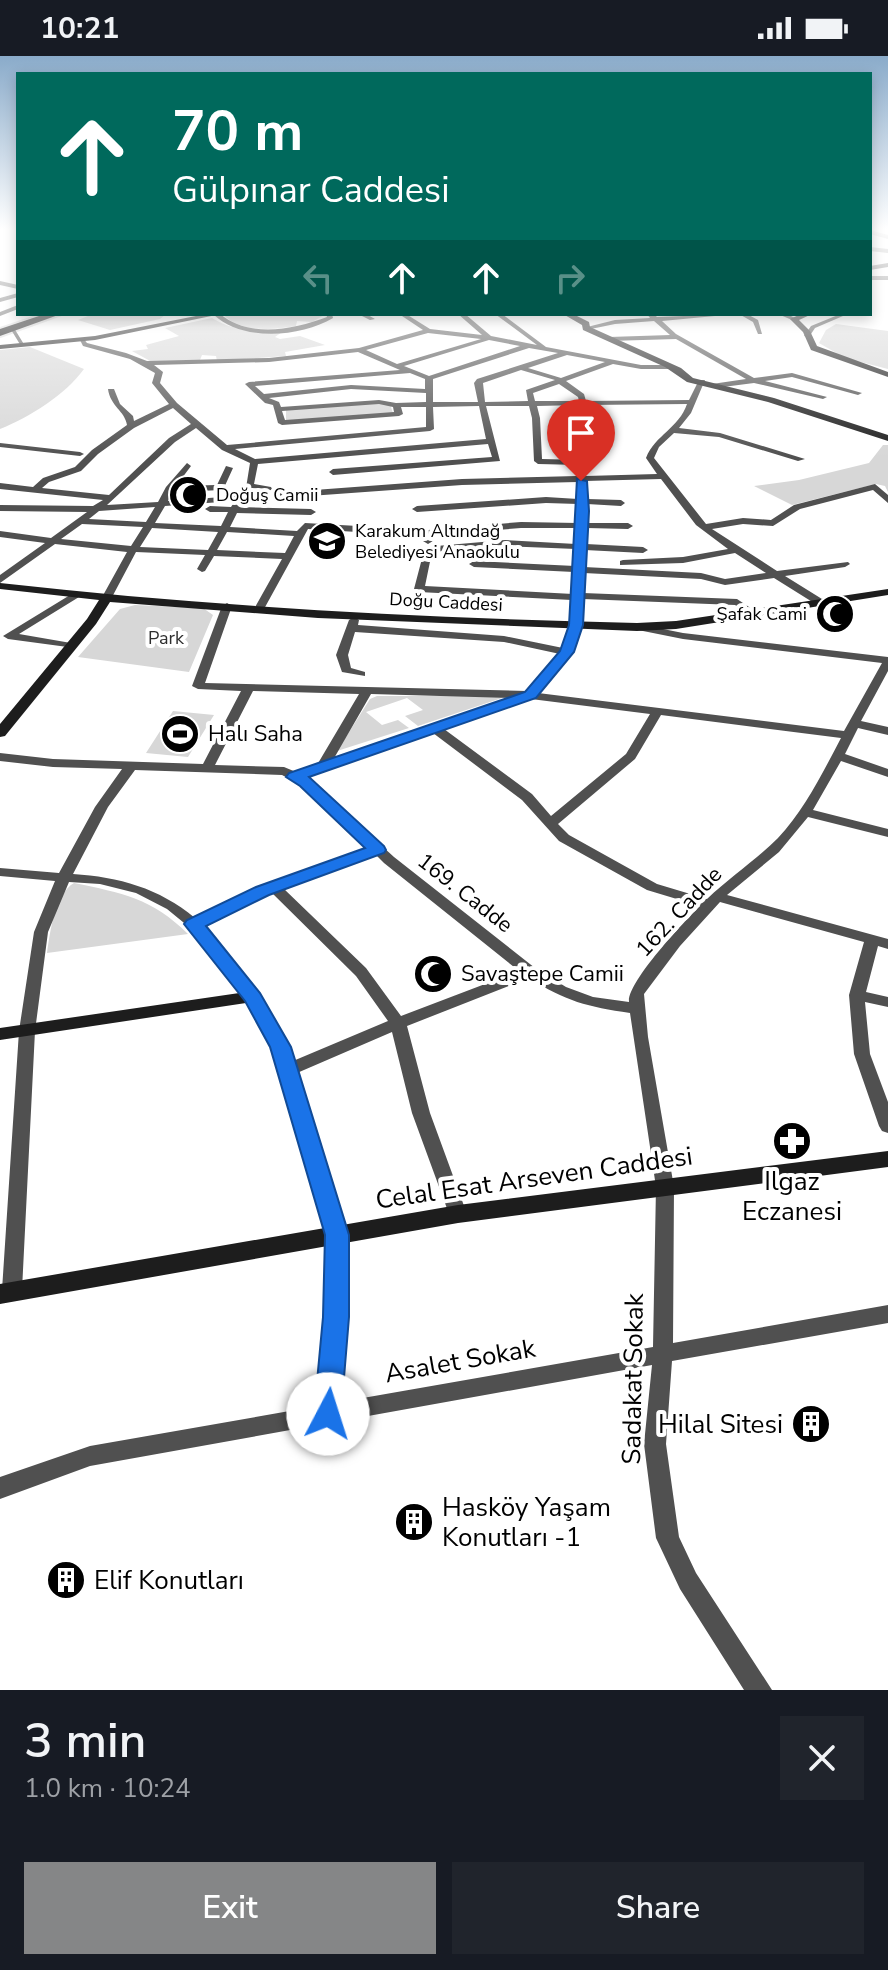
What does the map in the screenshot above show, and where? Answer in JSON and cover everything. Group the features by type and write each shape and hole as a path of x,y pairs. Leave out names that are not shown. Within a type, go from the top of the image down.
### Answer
{"highway":[{"path":"11,333 41,316"},
{"path":"11,333 51,316"}],"street":[{"path":"83,342 207,316"},
{"path":"218,316 231,325 270,330 306,326 330,316"},
{"path":"365,316 372,319"},
{"path":"404,316 428,331 489,338 645,367 669,367 690,380 888,438"},
{"path":"463,316 489,338"},
{"path":"501,316 546,348"},
{"path":"562,316 702,382"},
{"path":"571,316 586,324 586,328"},
{"path":"608,316 615,322"},
{"path":"586,328 676,316"},
{"path":"746,316 756,321 760,333"},
{"path":"786,316 794,319 819,352 888,375"},
{"path":"794,319 802,316"},
{"path":"807,336 813,327 840,316"},
{"path":"654,317 678,337 752,380 823,397"},
{"path":"147,363 269,360 359,350 428,331"},
{"path":"0,347 11,333 83,342 132,355 159,372 156,383 194,425 225,448 254,462 491,441"},
{"path":"609,339 650,335 678,337"},
{"path":"397,366 489,338"},
{"path":"83,342 84,349 106,359"},
{"path":"359,350 429,378 530,345"},
{"path":"506,480 491,441 479,382 569,352"},
{"path":"584,463 538,461 534,404 529,392 558,379 616,361"},
{"path":"295,777 530,695 567,652 576,625 581,479 591,432 581,396 572,387 558,379 521,368"},
{"path":"780,369 858,393"},
{"path":"396,405 399,414 282,423 276,404 249,384 410,371"},
{"path":"694,391 792,375"},
{"path":"225,448 430,429 429,378"},
{"path":"690,380 694,391"},
{"path":"702,382 694,391 683,421 652,451 650,458 705,527 818,601"},
{"path":"262,396 351,387 430,391"},
{"path":"111,391 117,405 130,418 131,426"},
{"path":"278,409 379,402 396,405 691,402"},
{"path":"46,480 78,469 95,452 131,426 174,405"},
{"path":"259,609 311,512 322,483 352,457 353,451 338,419"},
{"path":"0,580 111,498 172,440 194,425"},
{"path":"671,430 720,435 801,459"},
{"path":"35,490 92,444"},
{"path":"0,445 80,454"},
{"path":"0,508 97,509 241,498 322,483 497,459"},
{"path":"254,462 249,486 252,488 322,483 664,476"},
{"path":"0,733 106,599 116,574 169,489 187,466"},
{"path":"169,489 220,488 229,468"},
{"path":"0,486 111,498"},
{"path":"705,527 743,521 773,523 797,507 875,487 888,500"},
{"path":"202,569 241,498"},
{"path":"417,509 517,501 621,503"},
{"path":"178,503 196,508 311,512"},
{"path":"81,521 223,531 428,533 521,525 628,526"},
{"path":"428,533 428,549 419,589 737,602 753,613"},
{"path":"0,534 52,542 286,556"},
{"path":"428,549 505,543 643,550"},
{"path":"474,564 640,564 737,550"},
{"path":"578,566 701,576 725,582 845,564"},
{"name":"Doğu Caddesi","path":"0,586 106,599 259,609 354,622 637,627 676,625 888,592"},
{"path":"5,635 75,595"},
{"path":"227,606 198,686 530,695 888,731"},
{"path":"361,674 346,670 342,655 354,622 504,639 567,652"},
{"path":"637,627 683,636 888,661"},
{"path":"5,635 71,646"},
{"name":"162. Cadde","path":"665,1187 636,994 714,900 774,851 805,812 888,661"},
{"path":"207,769 249,687"},
{"path":"322,767 366,692"},
{"path":"551,823 631,756 658,710"},
{"path":"436,729 527,797 564,838 652,887 880,941 857,995 862,1054 888,1126"},
{"path":"838,756 888,773"},
{"name":"169. Cadde","path":"0,757 53,763 284,771 306,782 377,850 530,972 571,995 591,1002 637,1009"},
{"path":"6,1292 27,1031 41,932 64,877 102,807 131,766"},
{"path":"805,812 888,833"},
{"path":"194,924 274,887 377,850"},
{"path":"0,872 100,880 141,890 172,906 194,924 253,997 281,1047 337,1235 336,1317 328,1414"},
{"path":"274,887 361,972 398,1023 421,1113 458,1214"},
{"path":"288,1070 530,972"},
{"path":"857,995 888,1002"},
{"path":"0,1034 253,997"},
{"name":"Celal Esat Arseven Caddesi","path":"6,1292 458,1214 888,1159"},
{"name":"Sadakat Sokak","path":"665,1187 663,1352 655,1444 668,1538 688,1581 759,1690"},
{"name":"Asalet Sokak","path":"0,1488 90,1456 888,1314"}],"green space":[{"path":"88,316 164,316 110,330 78,320"},
{"path":"225,316 322,316 312,322 297,321 296,326 267,329 247,327"},
{"path":"212,318 237,328 282,332 275,337 280,339 300,336 325,345 285,352 286,356 217,361 216,356 202,355 200,360 152,362 132,351 148,349 146,345 179,336 165,328"},
{"path":"836,324 888,331 888,369 845,358 819,343 826,330"},
{"path":"30,347 84,369 67,388 46,404 0,429 0,350"},
{"path":"390,404 393,413 286,421 286,409"},
{"path":"883,445 888,445 888,492 885,486 876,484 792,505 754,486 799,480 869,463"},
{"name":"Park","path":"135,605 203,608 213,615 189,672 78,657 120,609"},
{"path":"377,696 502,698 418,726 405,716 423,710 407,698 366,712 382,725 398,720 409,728 337,751 370,699"},
{"name":"Halı Saha","path":"173,711 214,715 188,757 146,753"},
{"path":"74,883 136,899 162,912 188,934 47,953 58,904"}],"place":[{"name":"Doğuş Camii","path":"188,495"},
{"name":"Karakum Altındağ Belediyesi Anaokulu","path":"327,541"},
{"name":"Şafak Cami","path":"835,614"},
{"name":"Halı Saha","path":"180,734"},
{"name":"Savaştepe Camii","path":"433,974"},
{"name":"Ilgaz Eczanesi","path":"792,1141"},
{"name":"Hilal Sitesi","path":"811,1424"},
{"name":"Hasköy Yaşam Konutları -1","path":"414,1522"},
{"name":"Elif Konutları","path":"66,1580"}],"route":[{"path":"328,1414 336,1317 337,1235 281,1047 253,997 194,924 262,891 377,850 306,782 295,777 530,695 567,652 576,625 583,511 581,481"}]}
